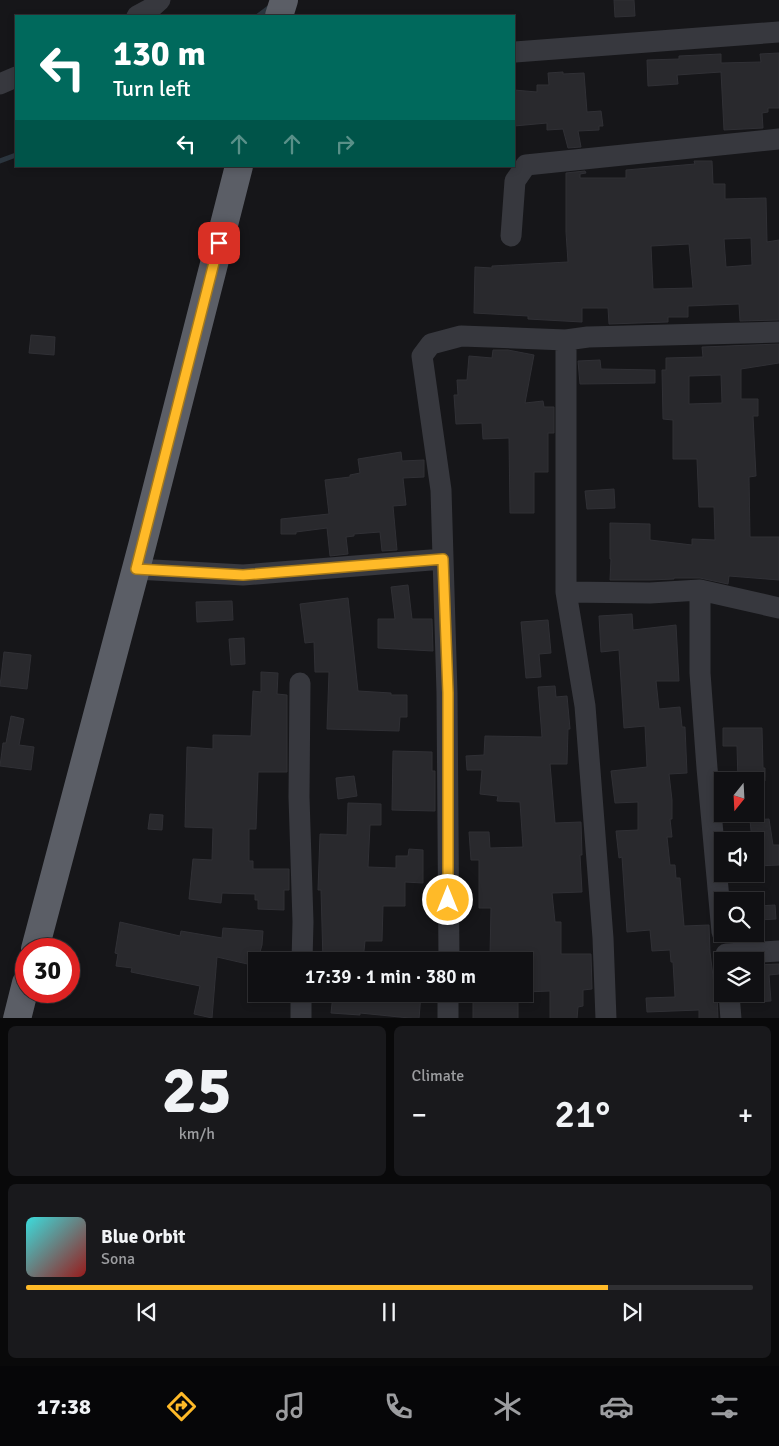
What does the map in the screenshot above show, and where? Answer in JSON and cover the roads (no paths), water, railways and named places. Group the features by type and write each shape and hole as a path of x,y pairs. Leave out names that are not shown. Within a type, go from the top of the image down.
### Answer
{"highway":[{"path":"279,15 284,0"},
{"path":"38,938 136,569 239,167"},
{"path":"17,1018 21,1003"}],"street":[{"path":"139,15 150,9 160,0"},
{"path":"515,52 779,32"},
{"path":"0,84 15,76"},
{"path":"511,236 515,181 526,165 779,139"},
{"path":"448,952 448,693 442,490 422,356 431,344 461,336 566,340 588,337 779,332"},
{"path":"566,340 566,592 585,706 603,938 606,1018"},
{"path":"136,569 243,575 443,559"},
{"path":"566,592 650,593 700,590 779,608"},
{"path":"700,590 701,692 724,945 779,951"},
{"path":"300,683 299,797 302,952"},
{"path":"302,1002 305,1018"},
{"path":"448,1002 448,1018"},
{"path":"730,1002 731,1018"}],"waterway":[{"path":"259,15 270,7"},
{"path":"0,161 15,155"}]}
